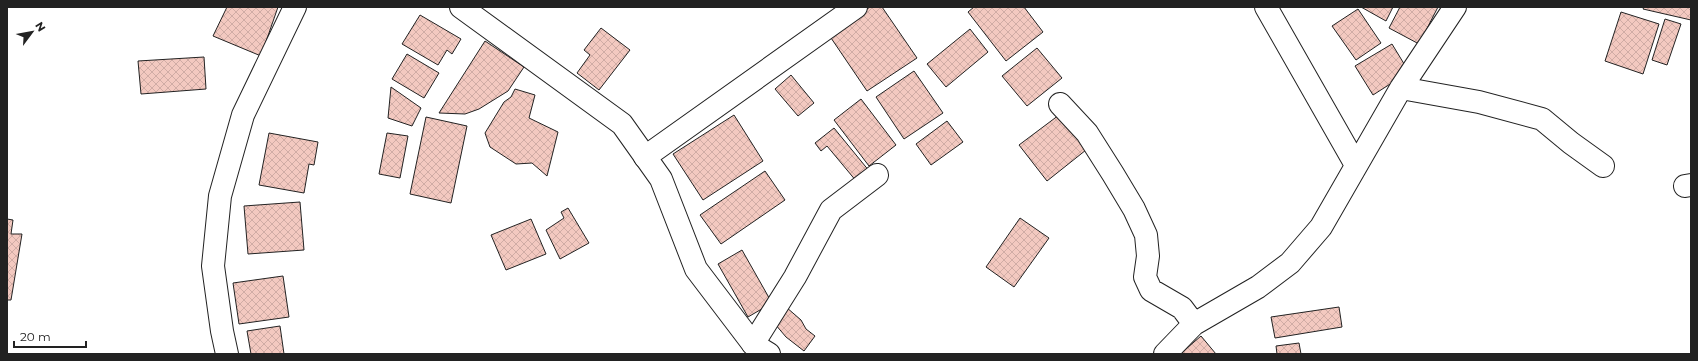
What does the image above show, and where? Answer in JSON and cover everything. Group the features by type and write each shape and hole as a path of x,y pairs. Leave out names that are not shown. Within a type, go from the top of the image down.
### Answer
{"street":[{"path":"227,354 222,331 213,266 220,196 243,115 295,7"},
{"path":"462,7 622,124 661,179 696,269 761,349 795,277 831,210 877,175"},
{"path":"645,157 856,7"},
{"path":"1266,7 1356,166"},
{"path":"1165,354 1194,324 1258,287 1290,263 1321,227 1401,88 1455,7"},
{"path":"1401,88 1479,102 1542,119 1571,143 1603,166"},
{"path":"1060,104 1087,133 1134,209 1146,235 1148,256 1145,277 1151,290 1182,308 1194,324"}],"building":[{"path":"227,7 278,7 261,56 213,36"},
{"path":"870,7 882,7 917,58 867,91 829,35"},
{"path":"974,7 1024,7 1043,32 1006,61 968,12"},
{"path":"1361,7 1393,7 1386,21"},
{"path":"1400,7 1438,7 1419,44 1389,28"},
{"path":"1644,7 1691,7 1691,20 1643,9"},
{"path":"1358,9 1381,43 1356,60 1332,26"},
{"path":"1621,12 1659,24 1643,74 1605,61"},
{"path":"420,15 461,39 452,54 447,50 438,65 402,44"},
{"path":"1665,19 1681,24 1667,65 1652,60"},
{"path":"601,28 630,50 599,90 577,73 590,55 584,50"},
{"path":"970,29 988,52 946,87 927,64"},
{"path":"485,41 524,67 508,91 479,109 465,114 439,113"},
{"path":"1392,44 1409,72 1373,95 1355,66"},
{"path":"1037,48 1062,78 1027,106 1002,76"},
{"path":"407,54 439,73 424,98 392,79"},
{"path":"204,57 206,89 141,94 138,61"},
{"path":"914,71 943,113 904,139 876,97"},
{"path":"791,75 814,103 798,116 775,89"},
{"path":"391,87 421,108 412,126 388,118"},
{"path":"515,89 535,95 529,118 558,132 547,176 532,163 516,164 490,147 485,133 504,102 511,97"},
{"path":"861,99 896,145 869,166 834,120"},
{"path":"734,115 763,161 703,200 673,154"},
{"path":"1059,115 1086,150 1047,181 1019,145"},
{"path":"426,117 467,126 451,203 410,194"},
{"path":"947,121 963,142 931,165 916,144"},
{"path":"834,128 870,172 857,182 827,146 821,151 815,143"},
{"path":"269,133 318,142 314,165 309,164 304,193 259,185"},
{"path":"387,133 408,136 400,178 379,174"},
{"path":"765,171 785,200 721,244 700,215"},
{"path":"300,202 304,250 248,254 244,206"},
{"path":"568,208 589,243 560,259 546,230 564,218 561,212"},
{"path":"1020,218 1049,238 1014,287 986,267"},
{"path":"7,219 13,220 11,234 22,234 11,300 7,300"},
{"path":"531,219 546,254 506,270 491,235"},
{"path":"742,250 772,303 748,317 718,264"},
{"path":"283,276 289,317 239,324 233,283"},
{"path":"786,307 801,320 806,329 815,336 804,351 786,337 775,324"},
{"path":"1339,307 1342,327 1275,338 1271,317"},
{"path":"280,326 284,354 251,354 247,331"},
{"path":"1201,336 1216,354 1180,354"},
{"path":"1299,343 1301,354 1277,354 1276,346"}]}
